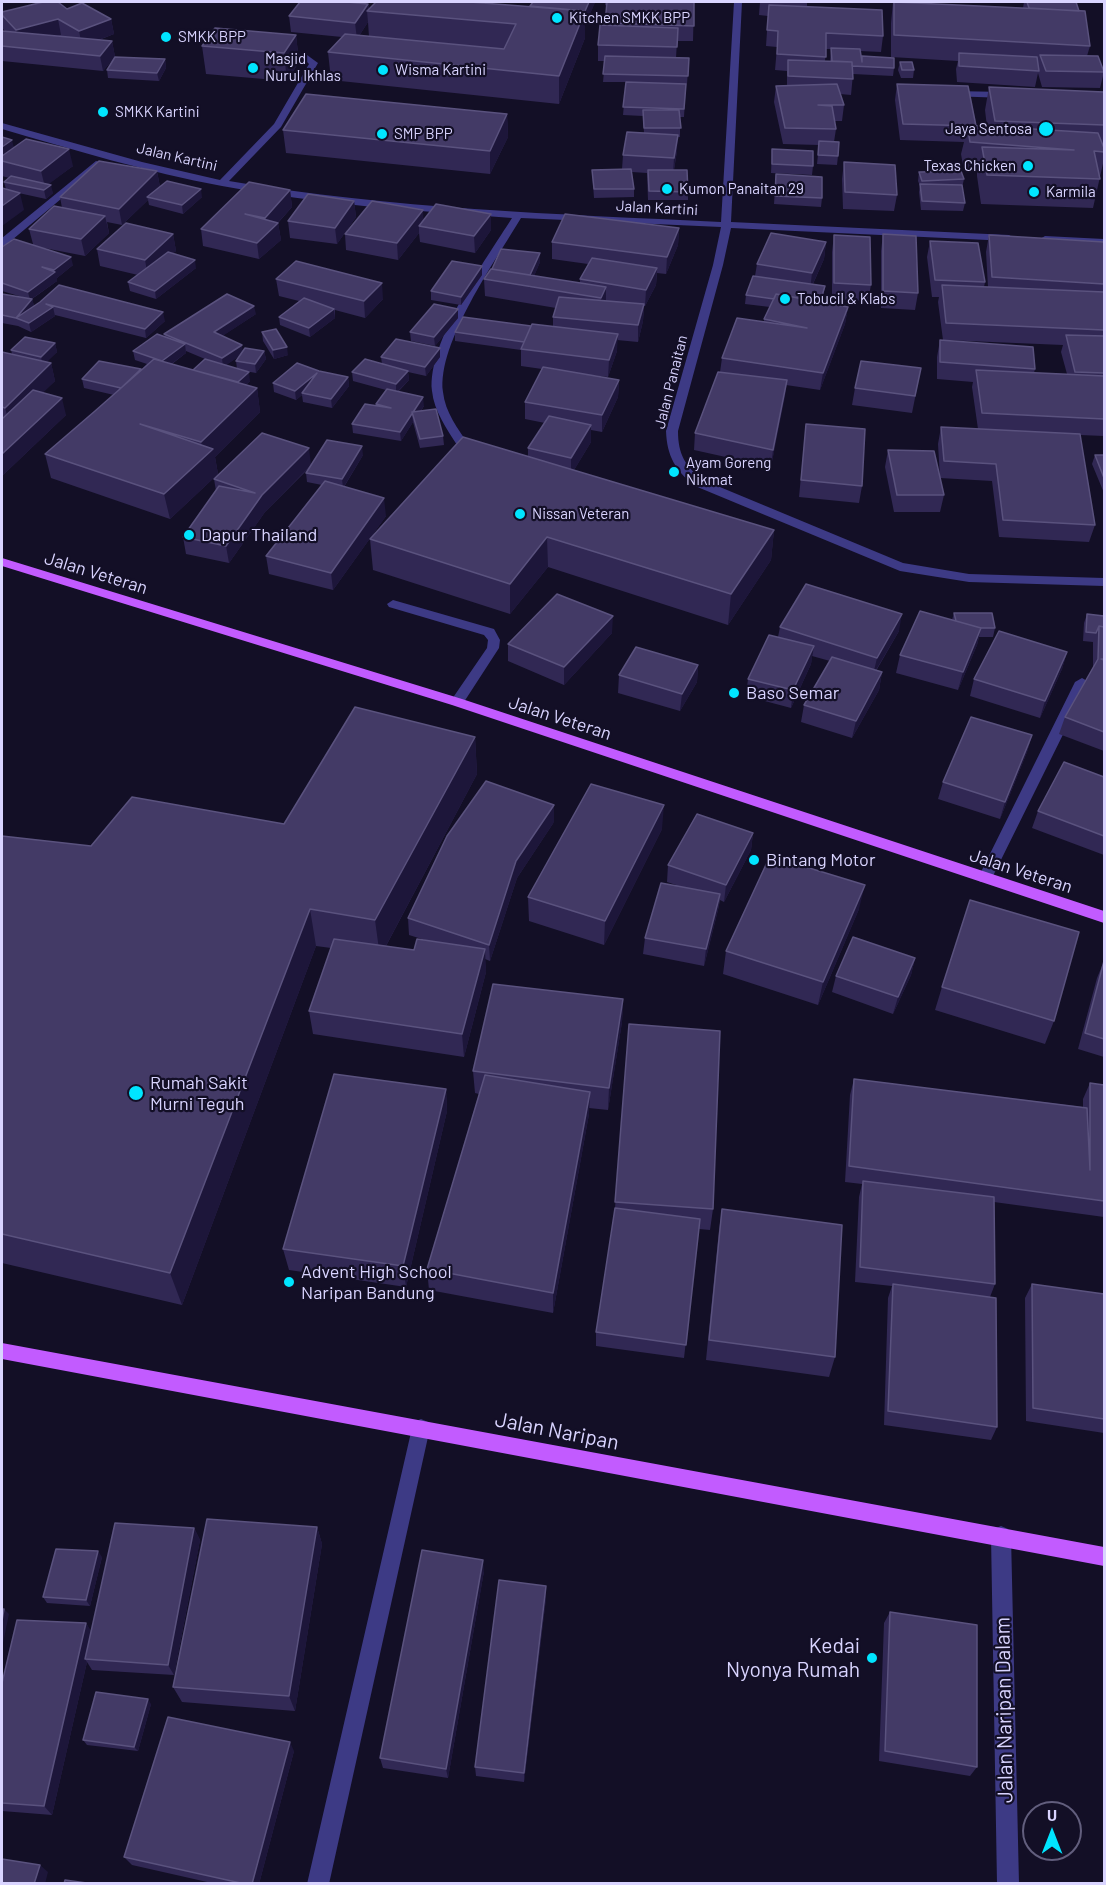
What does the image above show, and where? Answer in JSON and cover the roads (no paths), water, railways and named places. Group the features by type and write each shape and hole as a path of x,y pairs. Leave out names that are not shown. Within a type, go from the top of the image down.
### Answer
{"main road":[{"name":"Jalan Veteran","path":"2,562 457,702 1104,917"},
{"name":"Jalan Naripan","path":"2,1351 1104,1557"}],"street":[{"name":"Jalan Panaitan","path":"738,2 726,226 718,265 672,430 672,445 680,469 699,483 900,567 969,578 1104,582"},
{"path":"222,183 278,125 314,63 307,58 275,55"},
{"path":"945,93 1013,96"},
{"name":"Jalan Kartini","path":"2,126 106,156 222,183 326,200 518,215 1022,238"},
{"path":"2,243 106,156"},
{"path":"463,445 444,415 436,383 442,354 476,288 518,215"},
{"path":"1034,239 1104,242"},
{"path":"393,604 489,633 494,640 493,648 457,702"},
{"path":"985,878 1082,682"},
{"path":"318,1884 421,1428"},
{"name":"Jalan Naripan Dalam","path":"1001,1536 1008,1884"}],"place":[{"name":"Kitchen SMKK BPP","path":"557,18"},
{"name":"SMKK BPP","path":"166,37"},
{"name":"Masjid Nurul Ikhlas","path":"253,68"},
{"name":"Wisma Kartini","path":"383,70"},
{"name":"SMKK Kartini","path":"103,112"},
{"name":"Jaya Sentosa","path":"1046,129"},
{"name":"SMP BPP","path":"382,134"},
{"name":"Texas Chicken","path":"1028,166"},
{"name":"Kumon Panaitan 29","path":"667,189"},
{"name":"Karmila","path":"1034,192"},
{"name":"Tobucil & Klabs","path":"785,299"},
{"name":"Ayam Goreng Nikmat","path":"674,472"},
{"name":"Nissan Veteran","path":"520,514"},
{"name":"Dapur Thailand","path":"189,535"},
{"name":"Baso Semar","path":"734,693"},
{"name":"Bintang Motor","path":"754,860"},
{"name":"Rumah Sakit Murni Teguh","path":"136,1093"},
{"name":"Advent High School Naripan Bandung","path":"289,1282"},
{"name":"Kedai Nyonya Rumah","path":"872,1658"}]}
